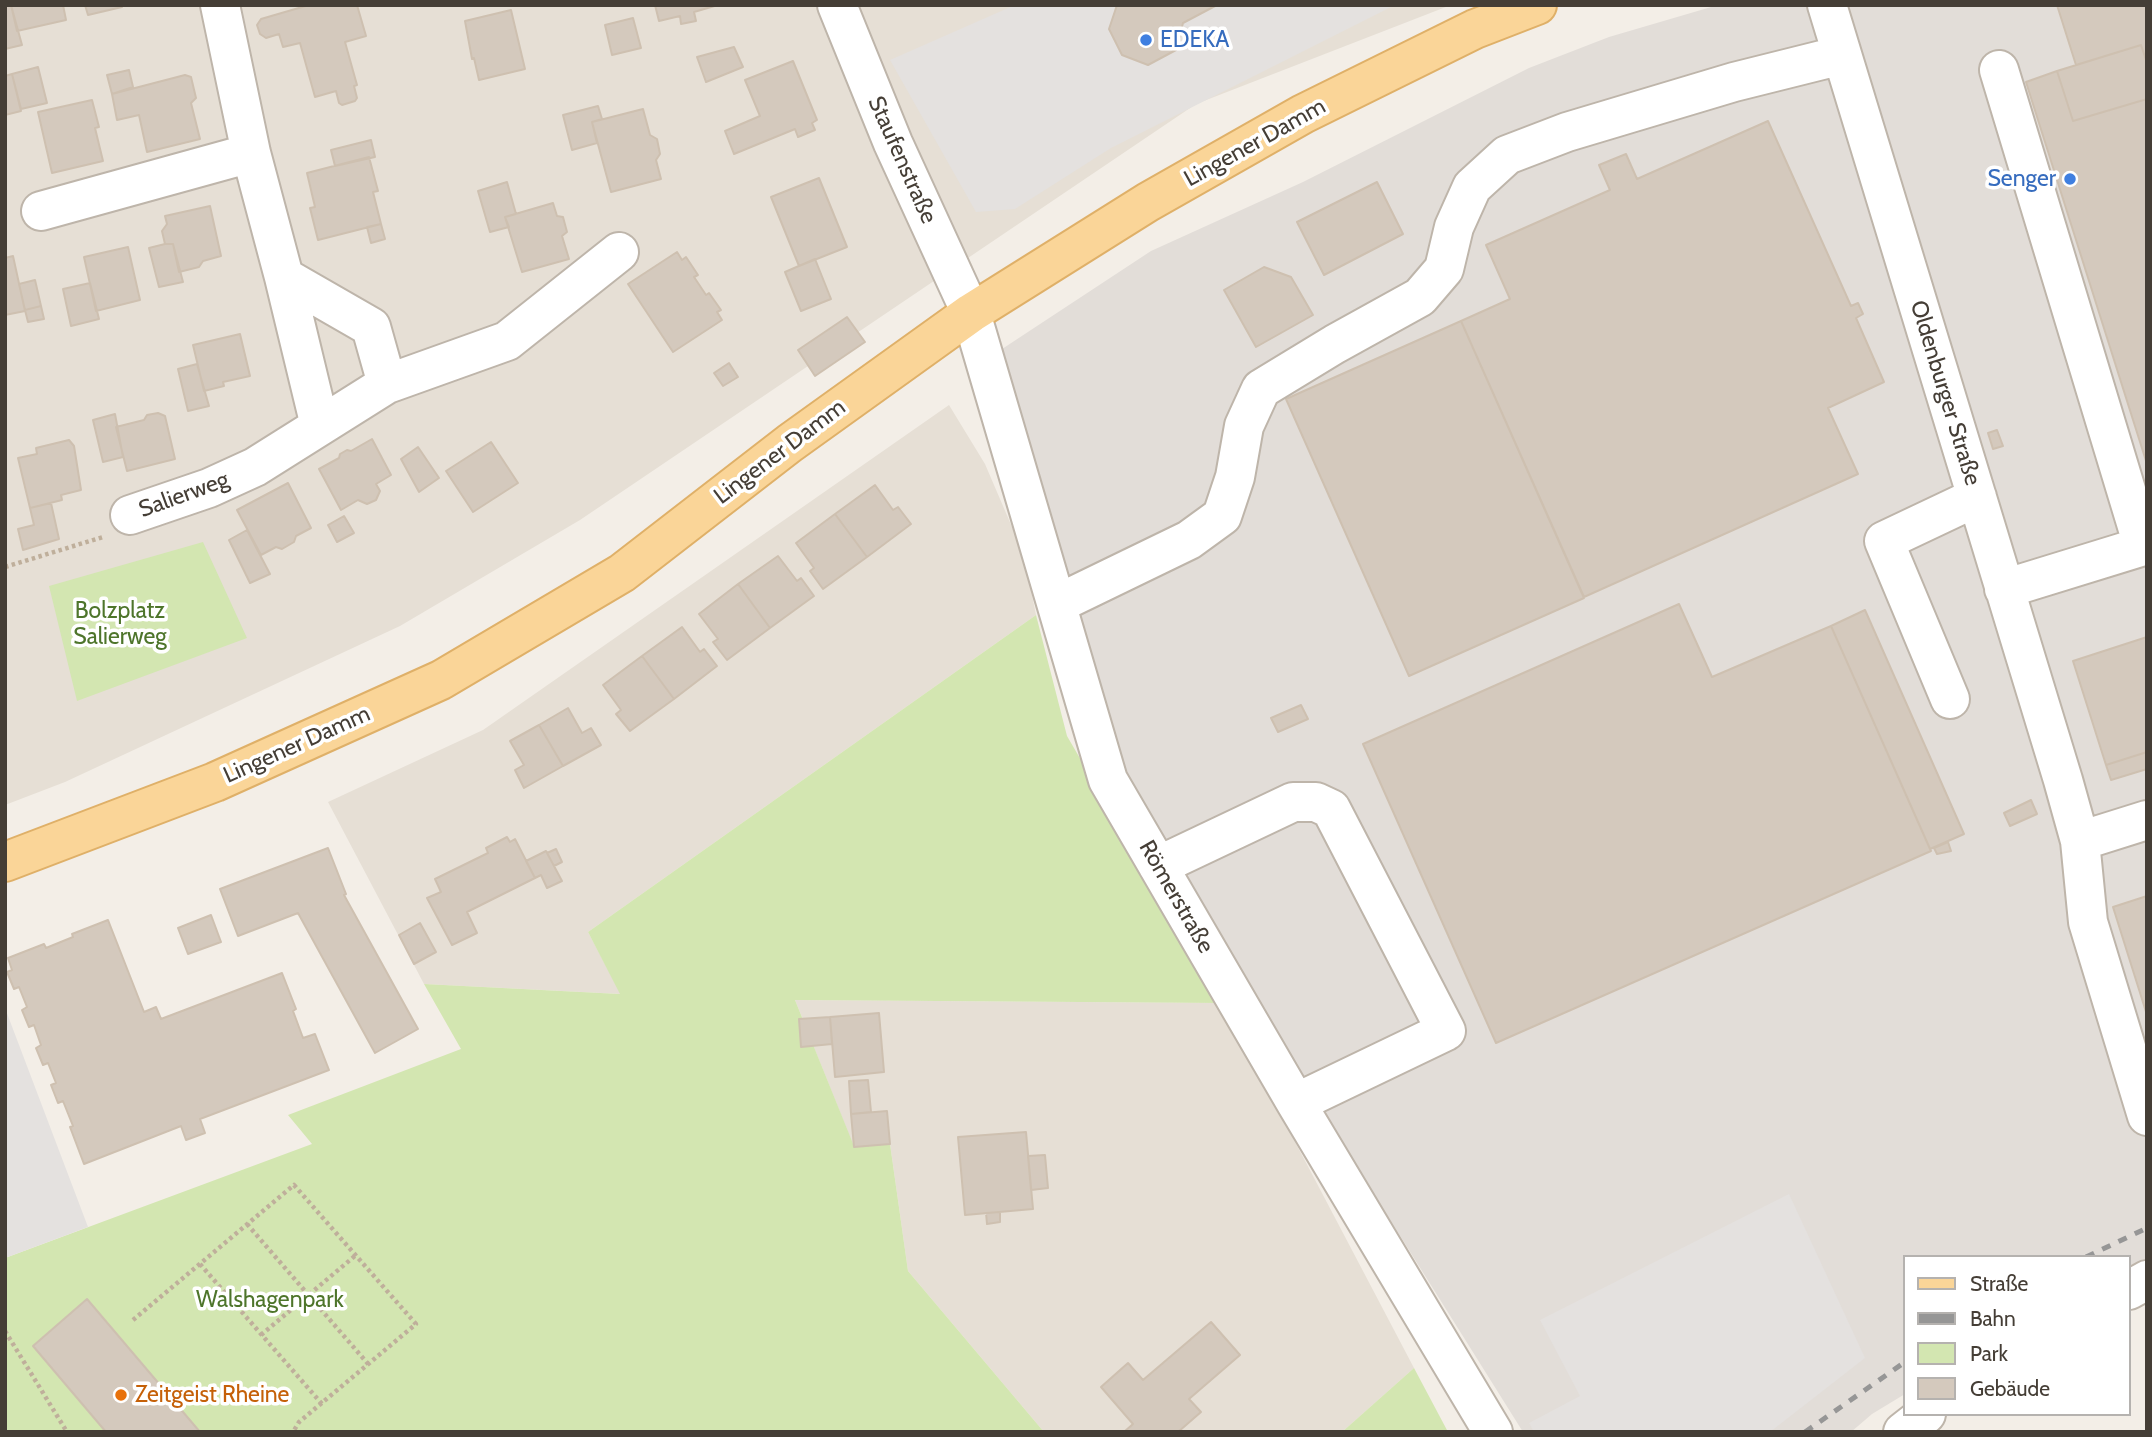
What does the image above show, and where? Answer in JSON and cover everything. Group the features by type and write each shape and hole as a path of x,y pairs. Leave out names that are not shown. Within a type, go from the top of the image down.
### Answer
{"main road":[{"name":"Lingener Damm","path":"5,862 215,782 441,680 622,573 790,443 971,313 1148,202 1303,114 1475,29 1537,5"}],"street":[{"path":"220,5 251,153 320,426"},
{"name":"Staufenstraße","path":"837,5 893,143 971,313"},
{"name":"Oldenburger Straße","path":"1827,5 2063,780 2080,841 2088,922 2147,1115"},
{"path":"1057,604 1189,540 1222,516 1235,477 1244,426 1261,389 1420,297 1444,269 1454,227 1472,187 1507,155 1605,120 1734,82 1842,55"},
{"path":"1999,70 2145,545 2004,589"},
{"path":"41,211 251,153"},
{"name":"Salierweg","path":"130,515 209,488 255,467 387,384 507,341 619,252"},
{"path":"284,277 371,327 387,384"},
{"name":"Römerstraße","path":"971,313 1108,780 1296,1103 1493,1432"},
{"path":"1950,699 1884,541 1976,497"},
{"path":"1158,866 1293,802 1316,802 1331,810 1446,1031 1296,1103"},
{"path":"2080,841 2147,820"},
{"path":"2131,1289 2147,1280"},
{"path":"1903,1432 1923,1416"}],"path":[{"name":"Salierweg","path":"5,566 108,536 130,515"},
{"path":"133,1320 294,1185 416,1324 299,1422 293,1432"},
{"path":"247,1224 369,1365"},
{"path":"261,1335 356,1255"},
{"path":"200,1264 322,1404"},
{"path":"5,1331 67,1432"}],"shaded area":[{"path":"5,5 1451,5 1196,104 580,520 400,626 65,782 5,805"},
{"path":"1015,5 1117,5 1109,29 1122,55 1148,65 1176,50 1183,23 1217,5 1395,5 1111,148 1015,209 976,212 890,60"},
{"path":"1718,5 2147,5 2147,1261 2131,1269 2131,1255 1904,1255 1904,1395 1872,1414 1851,1432 1523,1432 1113,778 996,353 1151,251 1303,182 1529,68 1609,37"},
{"path":"949,405 985,464 1024,555 1036,615 588,932 621,994 424,984 328,802 483,730"},
{"path":"795,1000 1222,1003 1414,1368 1342,1432 1044,1432 908,1271 890,1144 854,1147"},
{"path":"5,1008 88,1227 5,1258"},
{"path":"1789,1194 1865,1358 1770,1432 1534,1432 1529,1423 1580,1396 1540,1320"}],"green space":[{"name":"Bolzplatz Salierweg","path":"203,542 247,638 77,701 49,586"},
{"name":"Walshagenpark","path":"1036,615 1067,736 1222,1003 795,1000 854,1146 890,1144 908,1271 1044,1432 5,1432 5,1258 312,1144 288,1115 461,1049 424,984 620,994 588,932"},
{"path":"1414,1368 1448,1432 1342,1432"}],"building":[{"path":"5,5 11,5 22,45 5,49"},
{"path":"11,5 63,5 66,20 17,31"},
{"path":"85,5 121,5 122,7 88,15"},
{"path":"309,5 357,5 366,36 345,42 357,85 354,86 357,98 355,101 342,105 336,91 315,97 300,43 283,47 279,34 266,38 260,34 257,25 261,19"},
{"path":"655,5 718,5 694,12 696,21 681,24 680,16 659,21"},
{"name":"EDEKA","path":"1117,5 1217,5 1183,23 1176,50 1148,65 1122,55 1109,29"},
{"path":"2057,5 2147,5 2147,63 2141,45 2076,65"},
{"path":"511,10 525,69 479,80 465,21"},
{"path":"633,18 641,48 612,55 605,25"},
{"path":"2141,45 2147,63 2147,99 2073,121 2057,71"},
{"path":"734,47 743,67 706,82 697,57"},
{"path":"793,61 817,120 812,123 815,130 798,137 795,129 734,154 725,131 760,116 745,80"},
{"path":"38,67 47,103 21,109 12,74"},
{"path":"129,70 133,87 112,94 107,75"},
{"path":"2057,71 2073,121 2147,99 2147,464 2026,82"},
{"path":"12,74 21,111 5,115 5,76"},
{"path":"185,75 191,77 196,98 191,103 200,139 147,152 139,115 117,120 112,94"},
{"path":"92,100 103,161 52,173 38,112"},
{"path":"598,106 602,119 592,122 597,143 572,150 563,115"},
{"path":"643,109 650,135 657,139 660,154 656,160 661,179 611,192 592,122"},
{"path":"1768,121 1851,306 1858,303 1863,314 1856,318 1884,382 1828,408 1858,474 1584,597 1461,321 1510,299 1486,245 1610,190 1599,165 1626,154 1637,179"},
{"path":"371,140 375,157 335,166 331,150"},
{"path":"369,157 378,191 373,192 381,224 318,240 310,208 315,207 307,173"},
{"path":"819,178 847,247 799,266 771,197"},
{"path":"507,182 516,214 505,217 509,227 490,232 478,191"},
{"path":"1377,182 1403,234 1324,275 1297,222"},
{"path":"553,203 557,216 563,217 567,232 562,236 569,259 522,272 505,217"},
{"path":"210,206 221,256 203,261 199,267 179,272 173,244 165,244 162,231 167,224 165,216"},
{"path":"381,224 385,239 371,243 367,227"},
{"path":"173,244 183,282 159,287 149,248"},
{"path":"128,247 140,300 96,311 84,257"},
{"path":"677,252 682,260 686,257 698,275 694,277 706,295 709,293 721,310 717,312 722,320 673,352 628,284"},
{"path":"13,256 25,311 5,315 5,258"},
{"path":"815,259 831,299 801,311 785,272"},
{"path":"1264,267 1291,277 1313,315 1256,347 1224,290"},
{"path":"35,280 41,306 25,310 19,284"},
{"path":"90,283 99,319 71,326 63,289"},
{"path":"41,306 44,319 28,322 25,310"},
{"path":"847,317 865,342 815,376 798,350"},
{"path":"1461,321 1584,598 1409,676 1286,399"},
{"path":"240,334 250,376 223,382 224,386 204,391 193,345"},
{"path":"729,363 738,377 723,386 714,373"},
{"path":"197,364 209,406 188,411 178,369"},
{"path":"158,413 165,416 175,459 127,471 116,427 144,420 147,415"},
{"path":"115,414 123,457 103,462 93,420"},
{"path":"1997,430 2003,446 1993,449 1988,433"},
{"path":"372,439 391,475 376,484 380,491 376,500 367,504 358,500 341,510 319,469 339,458 340,454 347,450 351,451"},
{"path":"69,440 74,446 81,490 61,495 62,500 30,508 18,458 37,454 36,448"},
{"path":"491,442 518,483 473,512 446,471"},
{"path":"418,447 439,478 419,492 401,459"},
{"path":"288,483 311,528 296,536 294,542 282,549 276,547 261,555 237,510"},
{"path":"875,485 893,510 898,507 911,524 867,557 835,514"},
{"path":"51,503 59,539 23,550 18,529 34,525 30,508"},
{"path":"835,514 867,557 823,589 810,571 814,568 796,543"},
{"path":"344,516 354,533 337,542 328,525"},
{"path":"247,530 270,574 250,583 229,540"},
{"path":"778,556 797,581 801,578 814,596 770,628 738,584"},
{"path":"738,584 770,628 727,660 713,642 718,639 699,614"},
{"path":"1679,604 1712,677 1831,626 1931,851 1496,1043 1363,744"},
{"path":"1865,610 1964,834 1930,849 1831,626"},
{"path":"682,627 700,652 704,649 717,666 674,699 642,656"},
{"path":"2147,637 2147,752 2106,765 2073,661"},
{"path":"642,656 674,699 630,731 616,714 621,710 603,685"},
{"path":"1301,705 1308,719 1278,732 1271,718"},
{"path":"568,708 582,733 591,728 601,745 563,766 539,725"},
{"path":"539,725 563,766 524,788 515,770 524,765 510,741"},
{"path":"2147,752 2147,769 2111,780 2106,765"},
{"path":"2031,800 2037,814 2010,826 2004,813"},
{"path":"507,837 510,842 515,839 535,878 467,912 477,933 452,945 427,898 441,892 435,879 488,853 486,848"},
{"path":"1948,842 1951,851 1937,854 1934,848"},
{"path":"328,848 346,894 344,895 418,1029 375,1053 298,913 238,936 220,889"},
{"path":"556,849 562,862 554,866 547,853"},
{"path":"546,851 562,881 547,888 541,875 535,878 526,861"},
{"path":"2147,896 2147,1015 2113,907"},
{"path":"211,915 221,942 188,954 178,928"},
{"path":"108,920 144,1012 156,1007 161,1019 282,973 296,1009 293,1011 303,1038 315,1034 329,1070 200,1119 205,1133 186,1140 181,1126 84,1164 63,1101 58,1103 51,1085 56,1083 48,1063 43,1065 36,1048 41,1045 34,1025 29,1027 22,1010 27,1007 19,987 14,989 7,972 12,970 8,958 44,944 46,948"},
{"path":"420,923 436,952 414,964 399,935"},
{"path":"879,1013 884,1072 835,1077 830,1017"},
{"path":"830,1017 832,1044 801,1047 799,1019"},
{"path":"868,1080 871,1112 851,1114 849,1081"},
{"path":"887,1111 890,1144 854,1147 851,1114"},
{"path":"1026,1132 1033,1209 965,1215 958,1137"},
{"path":"1045,1155 1048,1188 1031,1190 1028,1156"},
{"path":"1000,1212 1000,1222 987,1224 986,1213"},
{"path":"87,1299 200,1432 106,1432 33,1346"},
{"path":"1211,1322 1240,1355 1189,1399 1201,1412 1178,1432 1124,1432 1133,1424 1101,1387 1128,1363 1143,1380"}],"railway":[{"path":"2090,1255 2147,1228"},
{"path":"1805,1432 1904,1363"}],"place":[{"name":"EDEKA","path":"1146,40"},
{"name":"Senger","path":"2070,179"},
{"name":"Zeitgeist Rheine","path":"121,1395"}]}
